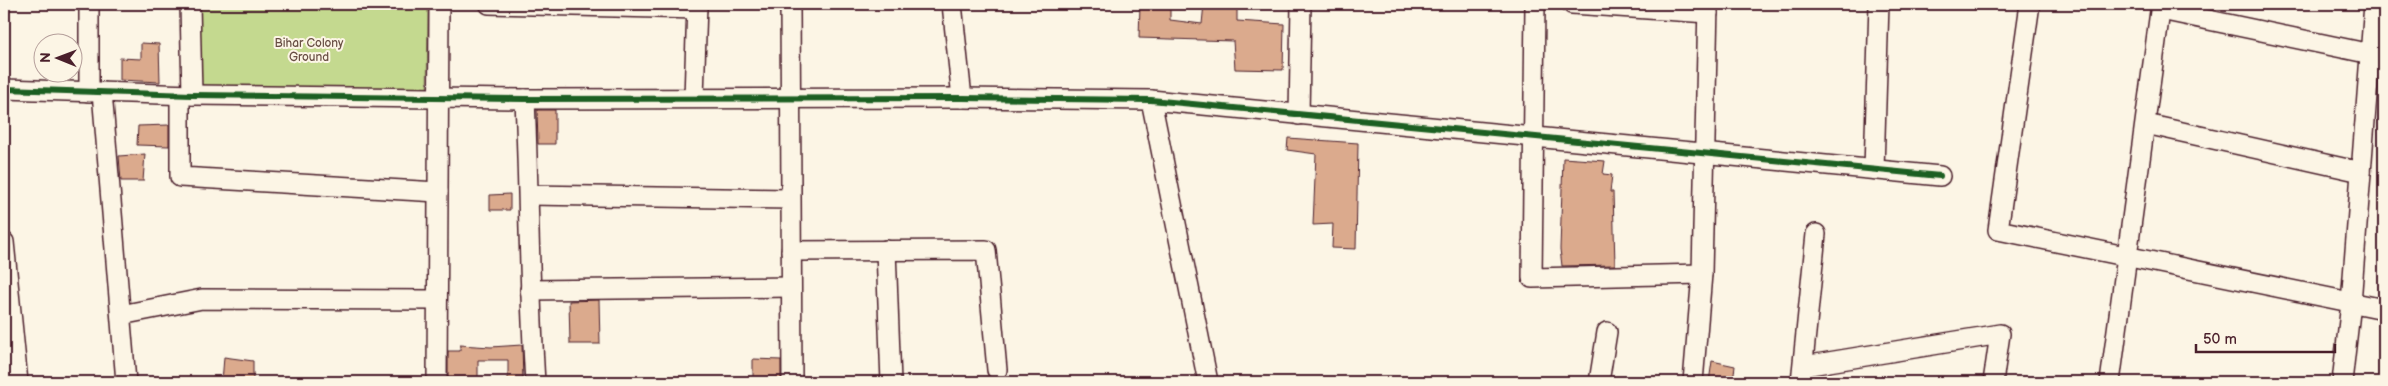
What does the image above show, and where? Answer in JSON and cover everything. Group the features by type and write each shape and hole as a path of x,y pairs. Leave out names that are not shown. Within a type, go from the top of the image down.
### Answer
{"street":[{"path":"89,4 95,92 121,314 126,382"},
{"path":"190,4 180,177 438,192"},
{"path":"437,382 439,4"},
{"path":"490,4 697,6 694,98"},
{"path":"790,4 792,382"},
{"path":"952,4 962,98"},
{"path":"1298,115 1301,4"},
{"path":"1535,4 1532,136 1532,278 1702,274"},
{"path":"1572,4 1708,8 1702,274 1693,382"},
{"path":"1874,169 1879,4"},
{"path":"2030,4 1998,230 2384,309"},
{"path":"2342,382 2351,303 2374,4"},
{"path":"2113,382 2161,7 2371,54"},
{"path":"4,89 186,95 525,99 962,98 1151,100 1940,176"},
{"path":"525,99 530,290 536,382"},
{"path":"1151,100 1208,382"},
{"path":"2146,124 2361,172"},
{"path":"529,195 790,199"},
{"path":"1816,234 1802,374 2000,334 1993,382"},
{"path":"4,242 18,382"},
{"path":"886,250 890,382"},
{"path":"791,251 986,250 997,370"},
{"path":"530,290 791,287"},
{"path":"121,314 202,299 438,300"},
{"path":"1599,382 1607,332"}],"green space":[{"name":"Bihar Colony Ground","path":"190,4 428,4 427,94 192,95"}],"building":[{"path":"1140,4 1170,4 1170,20 1202,24 1204,4 1237,4 1237,21 1284,24 1283,70 1235,69 1233,41 1139,38"},
{"path":"141,43 159,44 160,82 120,80 120,58 141,59"},
{"path":"537,110 555,110 555,144 538,144"},
{"path":"169,125 169,146 137,145 138,126"},
{"path":"1288,138 1358,143 1356,249 1332,248 1333,224 1313,225 1316,154 1287,150"},
{"path":"145,154 143,181 121,181 119,156"},
{"path":"1563,158 1605,161 1603,174 1612,175 1610,192 1613,192 1615,265 1562,266 1560,249"},
{"path":"510,194 510,210 490,210 490,195"},
{"path":"599,300 600,344 570,344 569,301"},
{"path":"460,345 491,347 522,345 523,382 508,382 508,360 478,360 478,382 448,382 448,351 460,351"},
{"path":"224,357 253,361 253,382 222,382"},
{"path":"753,359 781,360 781,382 753,382"},
{"path":"1712,361 1735,366 1733,382 1709,382"}],"cycle path":[{"path":"4,89 192,95 525,99 962,98 1151,100 1940,176"}]}
